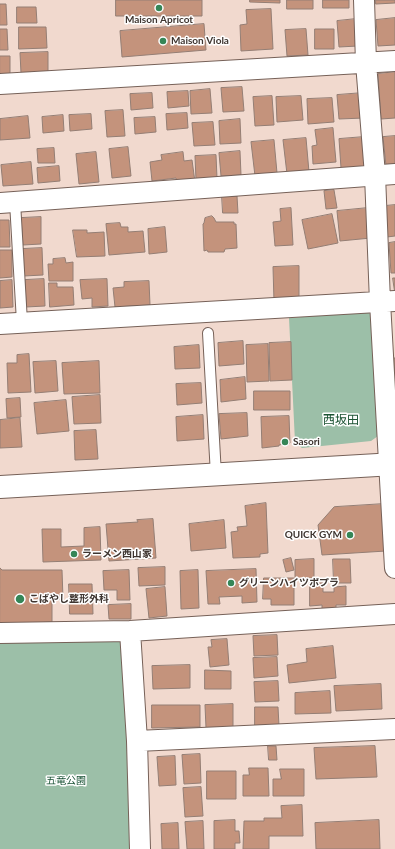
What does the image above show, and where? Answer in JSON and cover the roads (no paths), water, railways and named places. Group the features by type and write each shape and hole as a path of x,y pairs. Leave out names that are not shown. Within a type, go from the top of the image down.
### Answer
{"street":[{"path":"364,0 366,63 375,175 388,302 395,568"},
{"path":"0,84 395,61"},
{"path":"7,202 395,174"},
{"path":"0,324 388,302"},
{"path":"0,487 392,464"},
{"path":"0,633 130,630 395,614"},
{"path":"130,630 137,741 140,849"},
{"path":"137,741 395,729"}],"lane":[{"path":"7,202 22,322"},
{"path":"208,332 216,475"}],"place":[{"name":"Maison Apricot","path":"159,8"},
{"name":"Maison Viola","path":"163,41"},
{"name":"Sasori","path":"285,442"},
{"name":"QUICK GYM","path":"350,535"},
{"name":"ラーメン西山家","path":"74,554"},
{"name":"グリーンハイツポプラ","path":"231,583"},
{"name":"こばやし整形外科","path":"20,599"}],"district":[{"name":"西坂田","path":"341,420"}],"park label":[{"name":"五竜公園","path":"66,781"}]}
